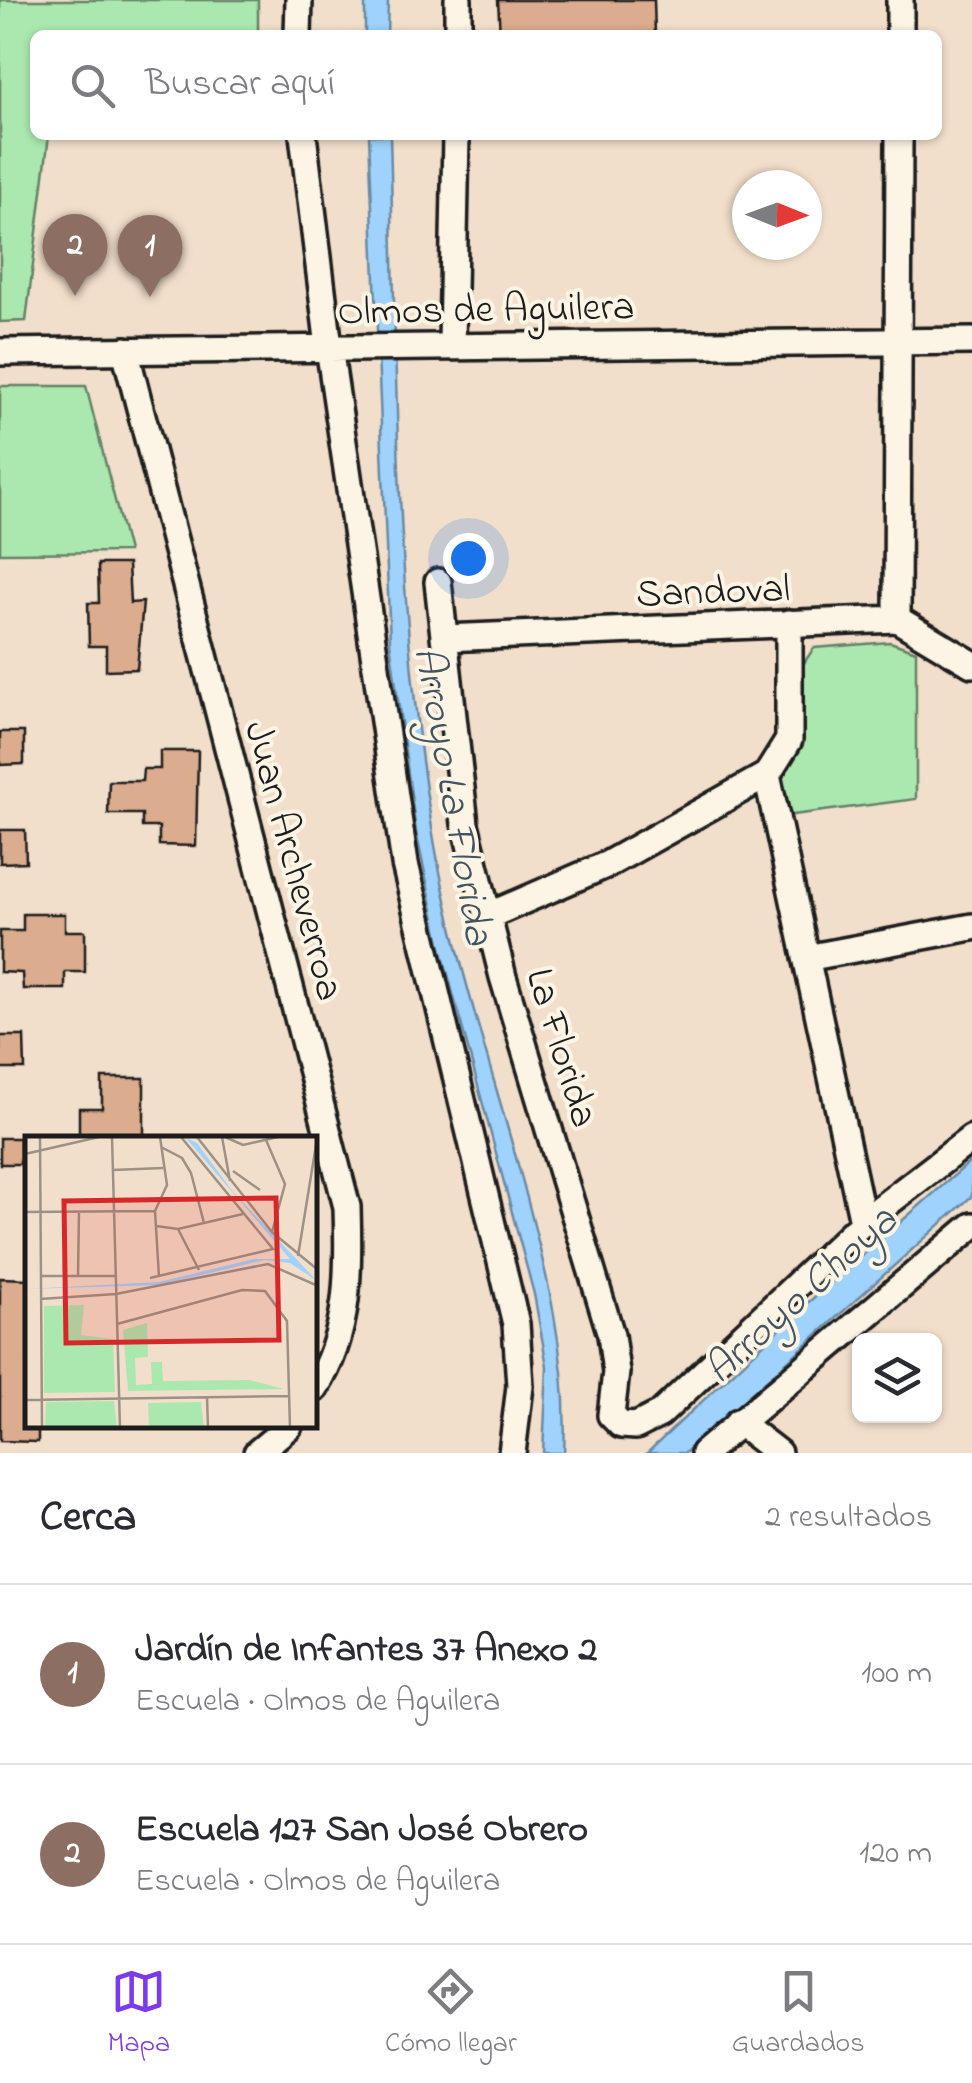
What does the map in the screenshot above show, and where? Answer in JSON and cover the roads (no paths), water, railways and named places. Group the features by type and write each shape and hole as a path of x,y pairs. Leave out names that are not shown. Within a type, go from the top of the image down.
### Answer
{"street":[{"path":"298,30 299,0"},
{"path":"458,0 458,30"},
{"path":"900,0 900,30"},
{"path":"304,140 339,346 405,864 516,1324 520,1386 512,1453"},
{"path":"452,343 456,140"},
{"path":"899,140 897,619 972,664"},
{"name":"Olmos de Aguilera","path":"0,352 452,343 972,340"},
{"name":"Juan Archeverroa","path":"125,350 347,1207 350,1280 332,1362 318,1383"},
{"name":"La Florida","path":"438,582 465,824 488,916 611,1336 616,1372 612,1415 620,1425 636,1426 660,1414 862,1222"},
{"name":"Sandoval","path":"445,638 897,619"},
{"path":"488,916 608,864 767,776 789,740 789,623"},
{"path":"767,776 862,1222 972,1138"},
{"path":"806,958 972,928"},
{"path":"704,1453 972,1226"},
{"path":"738,1422 778,1453"},
{"path":"257,1453 287,1428"}],"water":[{"path":"365,0 388,0 387,30 365,30"},
{"path":"369,140 390,140 404,569 410,656 432,828 460,960 547,1280 563,1383 564,1453 543,1453 547,1366 534,1294 443,956 416,832 390,642"},
{"path":"972,1160 972,1196 685,1453 647,1453 804,1306"}],"place":[{"name":"Escuela 127 San José Obrero","path":"75,296"},
{"name":"Jardín de Infantes 37 Anexo 2","path":"150,297"}],"water label":[{"name":"Arroyo La Florida","path":"456,795"},
{"name":"Arroyo Choya","path":"799,1293"}]}
